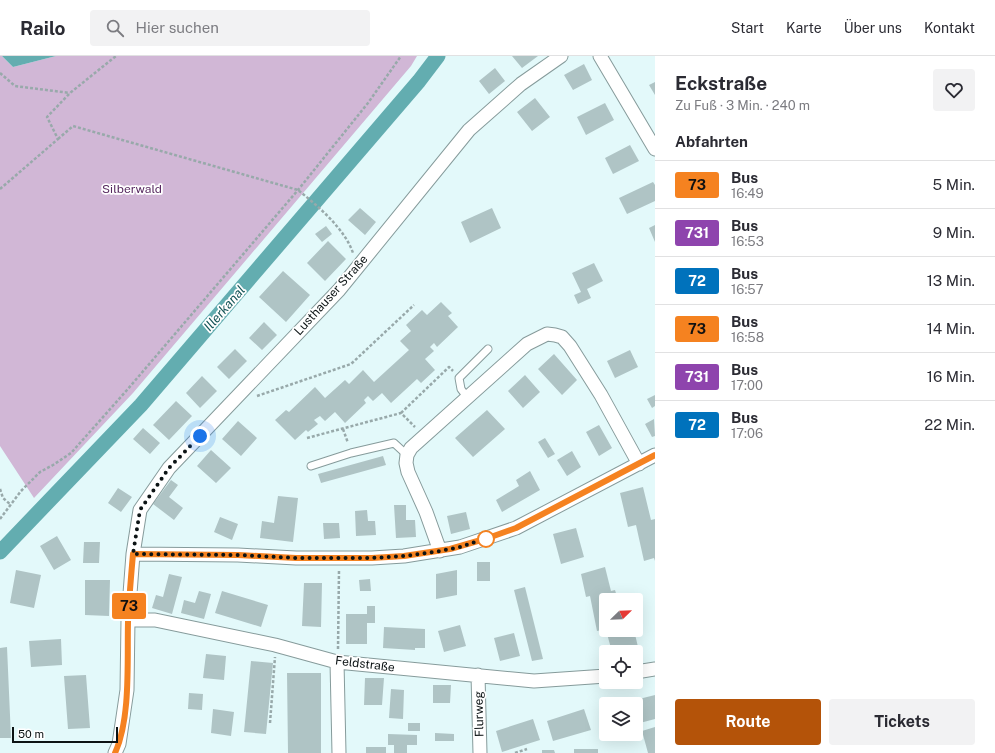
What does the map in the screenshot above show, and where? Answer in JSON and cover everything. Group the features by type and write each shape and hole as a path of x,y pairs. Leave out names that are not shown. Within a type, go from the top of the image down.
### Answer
{"street":[{"name":"Lusthauser Straße","path":"115,753 119,744 127,690 128,620 133,554 140,510 169,468 335,295 469,130 521,84 561,56"},
{"path":"600,56 655,149"},
{"path":"133,554 339,558 404,556 440,551 460,547 516,528 650,461 601,395 570,346 562,337 547,334 527,344 423,436 411,448 407,455 406,463 408,472 426,512 440,551"},
{"name":"Feldstraße","path":"128,620 155,620 276,645 338,662 534,681 599,676"},
{"path":"338,662 339,753"},
{"path":"643,671 655,669"},
{"name":"Flurweg","path":"478,675 480,753"}],"lane":[{"path":"467,397 461,389 459,378 488,350"},
{"path":"311,466 351,453 394,443 407,455"}],"path":[{"path":"58,138 47,117 70,93 116,56"},
{"path":"0,519 21,491 40,472 71,453 127,390 298,190 368,103 401,56"},
{"path":"0,73 15,86 70,93"},
{"path":"0,189 73,126 298,190 345,236 352,248 358,267"},
{"path":"251,398 351,364 414,305"},
{"path":"307,438 401,413 449,367 459,378"},
{"path":"401,413 423,436"},
{"path":"343,429 351,453"},
{"path":"0,489 3,498 10,505"},
{"path":"338,662 339,558"},
{"path":"270,723 276,645"},
{"path":"514,753 527,749"}],"green space":[{"name":"Silberwald","path":"0,56 2,56 13,67 56,56 417,56 411,66 133,393 34,498 0,446"}],"water":[{"path":"2,56 56,56 13,67"}],"building":[{"path":"512,56 538,56 522,68"},
{"path":"584,64 592,80 573,90 564,75"},
{"path":"495,68 505,81 489,94 479,81"},
{"path":"655,82 655,95 649,85"},
{"path":"535,98 550,117 532,131 517,112"},
{"path":"605,103 614,120 586,135 577,117"},
{"path":"630,145 639,161 613,174 605,158"},
{"path":"653,182 655,185 655,201 627,214 619,198"},
{"path":"360,208 376,222 365,235 348,220"},
{"path":"492,208 501,228 470,243 461,222"},
{"path":"655,225 655,242 649,228"},
{"path":"326,226 332,234 322,242 315,234"},
{"path":"328,241 346,259 325,281 307,263"},
{"path":"594,263 603,281 587,289 591,298 578,304 574,295 581,292 572,273"},
{"path":"283,271 310,295 286,322 259,297"},
{"path":"441,302 452,313 448,316 458,327 437,347 434,343 430,347 434,351 425,359 435,370 421,383 417,379 391,403 382,393 373,401 368,396 364,400 366,403 345,423 335,412 325,421 320,416 314,420 318,424 308,432 306,430 295,440 275,420 286,410 289,412 315,387 325,398 345,380 349,384 363,370 374,382 409,350 400,341 411,331 406,325 422,310 427,315"},
{"path":"264,322 277,335 262,350 249,338"},
{"path":"235,349 247,361 229,379 217,367"},
{"path":"630,350 638,367 615,378 607,361"},
{"path":"554,354 577,380 562,395 538,369"},
{"path":"525,375 540,392 523,408 508,391"},
{"path":"202,376 217,391 200,408 186,393"},
{"path":"655,395 655,406 652,408 647,399"},
{"path":"176,401 192,416 169,440 153,425"},
{"path":"487,410 505,429 473,457 455,438"},
{"path":"654,419 655,436 652,437 645,424"},
{"path":"238,421 257,438 241,456 222,439"},
{"path":"599,425 612,448 599,456 586,432"},
{"path":"143,428 160,443 150,454 133,439"},
{"path":"545,438 555,454 548,458 538,442"},
{"path":"211,450 231,468 216,483 197,466"},
{"path":"572,451 581,467 567,476 557,460"},
{"path":"383,456 386,465 321,483 318,474"},
{"path":"530,471 540,490 502,512 496,500 519,486 516,480"},
{"path":"171,480 178,485 169,497 183,508 174,520 153,504"},
{"path":"643,487 651,520 655,519 655,561 654,558 644,561 636,525 628,527 620,493"},
{"path":"118,488 132,497 121,512 108,503"},
{"path":"278,496 298,498 293,542 260,538 262,521 274,523"},
{"path":"394,505 406,505 406,520 415,520 416,537 396,538"},
{"path":"367,510 368,521 375,521 376,535 356,536 355,511"},
{"path":"466,512 470,529 451,534 447,516"},
{"path":"220,517 238,524 232,540 214,532"},
{"path":"323,523 339,523 340,538 324,539"},
{"path":"576,528 584,557 561,564 553,534"},
{"path":"57,536 71,560 54,570 40,546"},
{"path":"84,542 100,542 99,563 83,563"},
{"path":"477,562 490,562 490,581 477,581"},
{"path":"605,567 611,591 615,590 616,593 599,593 599,631 597,631 590,596 586,597 581,574"},
{"path":"16,570 41,575 34,608 10,603"},
{"path":"457,570 457,595 436,599 436,574"},
{"path":"169,574 182,577 172,614 152,608 156,595 163,597"},
{"path":"370,579 371,591 360,591 359,580"},
{"path":"85,580 110,580 109,616 85,615"},
{"path":"304,583 322,583 321,627 302,626"},
{"path":"525,587 543,659 532,661 514,590"},
{"path":"199,591 211,594 204,619 181,613 184,600 195,603"},
{"path":"222,591 268,605 261,627 215,613"},
{"path":"367,606 375,606 375,623 367,623 367,644 346,644 346,614 367,614"},
{"path":"460,625 466,646 444,652 438,631"},
{"path":"384,627 425,629 425,648 415,648 415,650 383,648"},
{"path":"514,633 520,656 500,661 494,638"},
{"path":"608,637 636,637 638,645 610,645"},
{"path":"61,639 62,665 31,667 29,641"},
{"path":"7,647 11,738 0,738 0,648"},
{"path":"206,654 226,656 224,680 203,678"},
{"path":"251,661 273,663 266,734 244,732"},
{"path":"287,673 321,673 321,753 288,753"},
{"path":"86,675 90,728 68,729 64,676"},
{"path":"365,678 384,678 382,705 364,705"},
{"path":"433,685 451,685 450,703 433,703"},
{"path":"391,689 404,690 403,719 389,718"},
{"path":"189,693 203,694 202,710 188,709"},
{"path":"655,695 655,719 643,722 643,698"},
{"path":"213,709 234,712 231,736 211,733"},
{"path":"584,709 591,730 553,741 547,721"},
{"path":"533,719 540,740 502,752 496,731"},
{"path":"408,723 420,723 420,731 408,731"},
{"path":"655,727 655,753 648,753 643,731"},
{"path":"435,733 454,734 454,741 435,741"},
{"path":"388,734 417,735 417,745 407,745 407,753 394,753 394,745 388,745"},
{"path":"366,747 386,747 386,753 366,753"},
{"path":"574,749 598,749 598,753 574,753"},
{"path":"542,750 554,750 555,753 542,753"}],"waterway":[{"name":"Illerkanal","path":"0,552 141,405 419,81 438,56"}],"bus line":[{"name":"73","path":"115,753 119,744 127,690 128,620 133,554 238,555 296,558 372,558 404,556 450,549 516,528 655,455"}],"route":[{"path":"200,436 169,468 140,510 133,554 238,555 296,558 372,558 404,556 440,551 460,547 488,538 486,539"}]}
